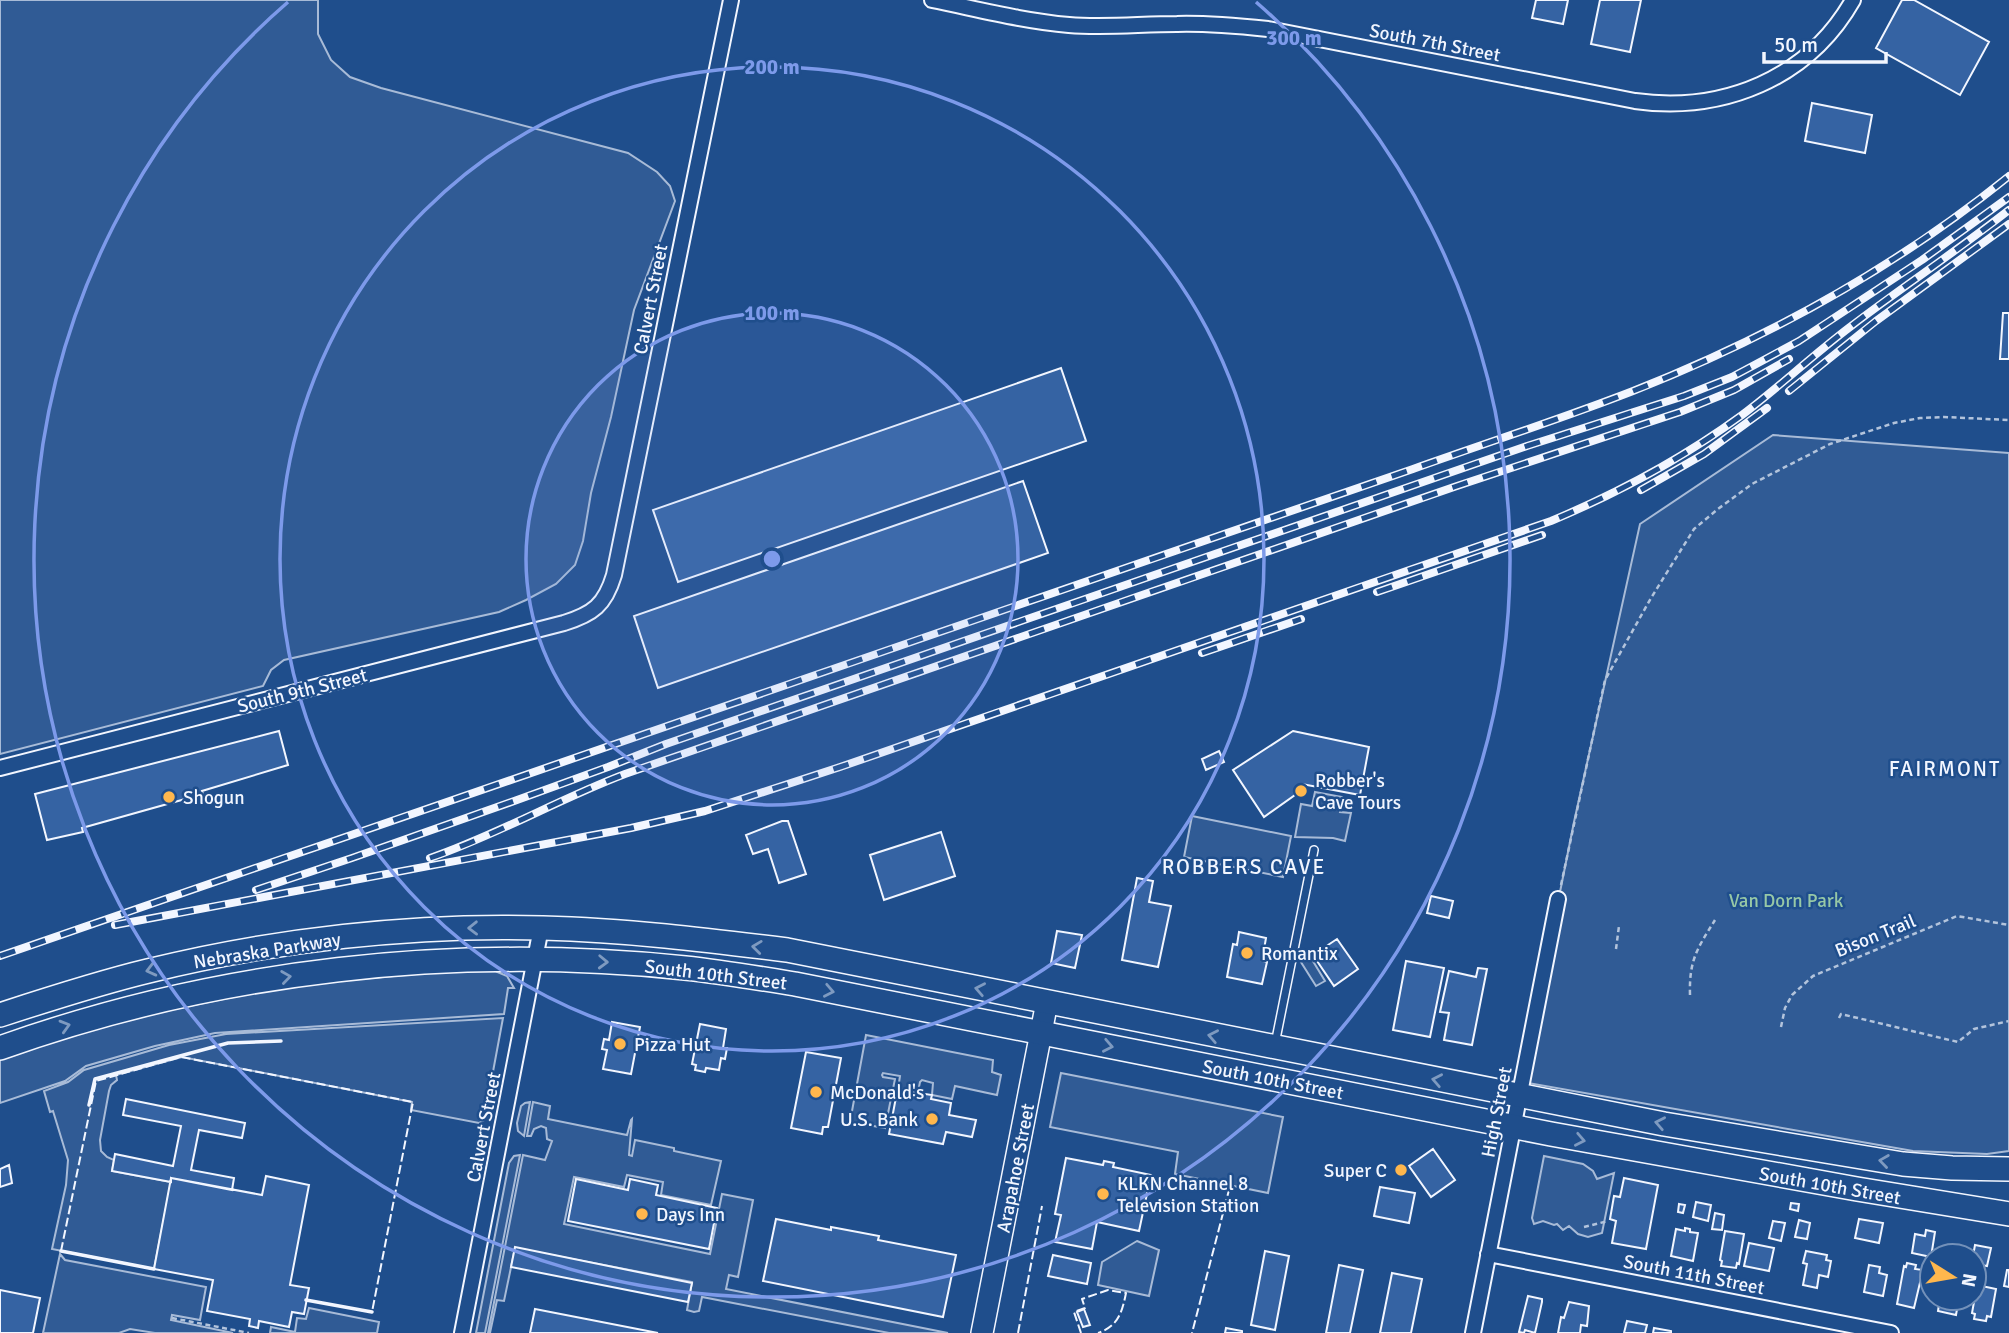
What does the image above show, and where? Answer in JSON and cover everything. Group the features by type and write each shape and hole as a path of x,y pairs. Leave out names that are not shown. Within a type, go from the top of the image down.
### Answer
{"main road":[{"name":"Nebraska Parkway","path":"0,1015 146,971 245,950 383,934 469,928 541,928"},
{"name":"South 10th Street","path":"541,928 642,934 787,950 1519,1096 1849,1157 1952,1168 2009,1169"},
{"name":"South 10th Street","path":"535,959 625,963 724,973 814,988 1513,1127 2009,1214"},
{"name":"Nebraska Parkway","path":"0,1048 46,1031 131,1006 235,984 435,961 535,959"},
{"path":"1857,1189 2009,1201"}],"street":[{"name":"Calvert Street","path":"601,603 609,591 618,557 731,0"},
{"name":"South 7th Street","path":"932,0 1029,20 1069,25 1113,27 1222,24 1268,29 1635,101 1675,105 1732,96 1756,88 1783,73 1827,37 1853,0"},
{"name":"South 9th Street","path":"0,768 564,623 590,612 601,603"},
{"name":"High Street","path":"1473,1333 1558,899"},
{"name":"Calvert Street","path":"462,1333 541,928"},
{"name":"Arapahoe Street","path":"982,1333 1047,1002"},
{"name":"South 11th Street","path":"1488,1254 1891,1333"}],"lane":[{"path":"1274,1048 1314,850"}],"path":[{"path":"1558,899 1605,680 1694,529 1752,484 1830,444 1920,418 2009,420"},
{"name":"Bison Trail","path":"1781,1027 1785,1008 1792,995 1813,976 1957,916 2009,925"},
{"path":"1690,995 1690,967 1696,949 1715,920"},
{"path":"1616,949 1619,926"},
{"path":"1839,1018 1841,1014 1958,1042 1974,1029 2009,1021"},
{"path":"1584,1227 1608,1221"},
{"path":"172,1318 249,1333"}],"shaded area":[{"path":"0,0 318,0 318,34 331,60 350,77 381,88 628,153 657,172 670,186 675,201 634,310 591,493 583,541 575,565 556,584 499,612 284,660 271,670 263,686 0,754"},
{"name":"Van Dorn Park","path":"1773,435 2009,453 2009,1151 1987,1154 1913,1151 1522,1082 1574,822 1640,524"},
{"path":"1315,792 1342,797 1340,812 1351,813 1345,841 1295,837 1301,804 1312,806"},
{"path":"1192,816 1291,836 1283,877 1184,857"},
{"path":"1308,953 1325,981 1316,986 1299,959"},
{"path":"495,971 507,976 514,988 508,988 504,1014 215,1033 155,1046 86,1066 65,1081 0,1103 0,1059 79,1033 169,1010 268,990 439,972"},
{"path":"503,1018 484,1120 479,1123 411,1110 412,1102 182,1057 116,1075 117,1080 109,1091 100,1140 101,1151 114,1160 112,1171 171,1182 154,1269 52,1249 66,1185 68,1160 44,1091 68,1082 84,1070 169,1045 226,1034"},
{"path":"866,1035 993,1060 992,1072 1001,1075 997,1095 955,1086 952,1099 932,1095 933,1083 922,1080 918,1092 898,1089 900,1076 883,1073 883,1077 895,1079 885,1128 850,1122"},
{"path":"1061,1073 1283,1117 1268,1193 1175,1174 1178,1152 1050,1127"},
{"path":"530,1102 524,1136 518,1131 517,1123 521,1106"},
{"path":"533,1102 550,1106 548,1119 627,1135 632,1119 629,1155 632,1156 635,1140 721,1161 711,1205 661,1195 663,1182 627,1175 624,1187 574,1177 564,1224 710,1254 722,1194 753,1200 738,1277 729,1275 726,1289 948,1333 889,1333 702,1297 699,1311 694,1312 687,1310 692,1282 515,1248 504,1301 497,1300 488,1333 523,1155 545,1160 552,1141 547,1139 546,1128 541,1126 534,1129 531,1136 527,1136"},
{"path":"520,1155 485,1333 476,1333 509,1163 514,1156"},
{"path":"1544,1156 1583,1164 1593,1171 1597,1179 1614,1173 1602,1233 1588,1237 1578,1234 1569,1226 1563,1230 1557,1224 1543,1221 1534,1224 1532,1218"},
{"path":"1137,1241 1159,1250 1149,1296 1098,1285 1102,1262"},
{"path":"60,1254 65,1260 206,1287 200,1320 172,1315 171,1320 233,1333 155,1333 130,1329 119,1333 43,1333"},
{"path":"309,1308 379,1322 377,1333 270,1333 271,1327 295,1332 297,1318 306,1319"}],"building":[{"path":"1536,0 1568,0 1563,24 1532,18"},
{"path":"1600,0 1641,0 1630,52 1591,44"},
{"path":"1902,0 1914,0 1989,42 1960,95 1876,48"},
{"path":"1812,103 1872,115 1865,153 1805,141"},
{"path":"2003,313 2009,313 2009,359 2000,359"},
{"path":"1061,368 1086,441 678,582 653,510"},
{"path":"1023,481 1048,553 658,688 634,616"},
{"path":"279,731 288,765 202,791 203,794 82,828 83,832 47,840 35,794"},
{"path":"1293,731 1369,747 1360,795 1302,784 1299,786 1302,790 1264,817 1233,770"},
{"path":"1219,751 1224,762 1206,770 1202,759"},
{"path":"788,821 806,874 779,883 768,849 753,854 746,835"},
{"path":"941,832 955,876 884,900 870,855"},
{"path":"1137,878 1153,881 1149,902 1171,906 1158,967 1122,960"},
{"path":"1431,896 1453,901 1449,918 1427,913"},
{"path":"1057,931 1082,935 1075,968 1051,963"},
{"name":"Romantix","path":"1239,932 1266,938 1262,961 1267,962 1262,984 1227,977 1233,944 1237,945"},
{"path":"1337,939 1358,969 1334,986 1313,955"},
{"path":"1406,961 1444,968 1430,1037 1393,1030"},
{"path":"1478,968 1487,969 1472,1045 1444,1040 1449,1013 1440,1012 1449,971 1476,977"},
{"name":"Pizza Hut","path":"612,1022 640,1027 631,1074 603,1069 607,1050 602,1049 604,1039 609,1040"},
{"path":"700,1024 726,1029 723,1048 727,1048 725,1059 721,1058 719,1070 695,1070 696,1065 692,1064"},
{"name":"McDonald's","path":"806,1052 841,1058 828,1127 823,1127 822,1134 791,1128"},
{"name":"U.S. Bank","path":"897,1092 918,1096 919,1093 932,1095 931,1099 951,1103 949,1115 976,1120 972,1137 946,1132 943,1144 889,1134"},
{"path":"126,1099 245,1123 242,1138 199,1130 191,1170 234,1178 232,1190 171,1178 171,1182 112,1171 115,1154 173,1166 181,1126 123,1115"},
{"path":"1433,1149 1455,1180 1431,1197 1409,1166"},
{"name":"KLKN Channel 8 Television Station","path":"1066,1158 1103,1165 1104,1161 1114,1163 1113,1167 1151,1175 1139,1231 1097,1222 1092,1249 1055,1242 1061,1215 1055,1214"},
{"path":"9,1165 12,1183 0,1187 0,1169"},
{"path":"266,1176 309,1185 290,1285 309,1288 304,1314 292,1312 289,1327 259,1321 258,1328 249,1326 250,1319 207,1311 213,1280 154,1269 171,1178 262,1195"},
{"path":"1624,1178 1658,1185 1646,1249 1612,1243 1616,1221 1610,1219 1614,1196 1620,1197"},
{"name":"Days Inn","path":"576,1179 628,1190 630,1179 658,1185 656,1195 717,1208 709,1249 568,1221"},
{"path":"1380,1187 1415,1193 1409,1223 1374,1216"},
{"path":"1696,1202 1711,1205 1708,1221 1693,1217"},
{"path":"1791,1203 1799,1204 1798,1211 1790,1209"},
{"path":"1679,1204 1685,1205 1683,1213 1678,1212"},
{"path":"1715,1213 1724,1215 1722,1230 1712,1229"},
{"path":"776,1219 879,1236 878,1240 956,1255 943,1317 763,1281"},
{"path":"1859,1219 1883,1223 1879,1243 1855,1238"},
{"path":"1799,1220 1810,1223 1807,1239 1795,1237"},
{"path":"1773,1221 1785,1223 1781,1241 1769,1238"},
{"path":"1685,1228 1698,1233 1693,1261 1671,1256 1676,1229 1685,1231"},
{"path":"1926,1230 1935,1232 1933,1242 1918,1242 1918,1254 1912,1253 1915,1234 1925,1236"},
{"path":"1725,1231 1744,1234 1736,1268 1721,1266"},
{"path":"1749,1243 1774,1248 1769,1271 1744,1266"},
{"path":"515,1247 692,1283 688,1302 511,1267"},
{"path":"1265,1251 1289,1256 1275,1330 1251,1325"},
{"path":"1806,1251 1827,1255 1826,1260 1831,1261 1828,1277 1819,1275 1817,1288 1803,1285 1807,1264 1803,1263"},
{"path":"1053,1255 1091,1263 1087,1284 1048,1276"},
{"path":"1907,1263 1916,1265 1915,1269 1918,1269 1918,1291 1914,1308 1897,1304 1904,1266 1906,1267"},
{"path":"1339,1265 1363,1270 1350,1333 1326,1333"},
{"path":"1869,1265 1880,1267 1879,1273 1887,1275 1883,1296 1864,1292"},
{"path":"2009,1270 2009,1287 2004,1286"},
{"path":"1392,1273 1422,1279 1411,1333 1380,1333"},
{"path":"1988,1287 1996,1289 1991,1317 1987,1316 1986,1321 1974,1319 1975,1314 1972,1313 1988,1312"},
{"path":"0,1290 40,1298 33,1333 0,1333"},
{"path":"1528,1296 1542,1299 1535,1333 1525,1330 1524,1333 1519,1332"},
{"path":"1569,1302 1589,1306 1587,1326 1581,1325 1580,1333 1558,1333 1561,1317 1564,1318"},
{"path":"535,1309 658,1333 530,1333"},
{"path":"1084,1309 1090,1325 1083,1327 1077,1312"},
{"path":"1627,1321 1647,1325 1645,1333 1624,1333"},
{"path":"1226,1328 1242,1331 1242,1333 1225,1333"},
{"path":"1654,1328 1671,1331 1671,1333 1653,1333"}],"railway":[{"path":"0,956 1633,391 1733,348 1829,298 1922,241 2009,176"},
{"path":"256,890 517,800 666,744 1527,446 1684,396 1732,377 1799,341 1922,260 2009,197"},
{"path":"115,925 631,828 705,811 840,767 1551,521 1650,474 1720,431 1850,327 2009,210"},
{"path":"1789,391 1876,321 2009,224"},
{"path":"430,858 625,774 1454,487 1680,412 1734,390 1789,359"},
{"path":"1641,490 1704,454 1767,408"},
{"path":"1377,592 1542,535"},
{"path":"1202,653 1301,619"}],"fence":[{"path":"61,1251 96,1081 181,1057 413,1102 372,1312"},
{"path":"1177,1180 1229,1190 1192,1333"},
{"path":"1018,1333 1042,1206"},
{"path":"1081,1333 1074,1312 1085,1308 1082,1299 1108,1290 1126,1293 1115,1323 1098,1333"}],"wall":[{"path":"89,1105 95,1079 228,1043 281,1041"},
{"path":"61,1251 154,1269"},
{"path":"306,1300 372,1312"}],"place":[{"name":"Robber's Cave Tours","path":"1301,791"},
{"name":"Shogun","path":"169,797"},
{"name":"Romantix","path":"1247,953"},
{"name":"Pizza Hut","path":"620,1044"},
{"name":"McDonald's","path":"816,1092"},
{"name":"U.S. Bank","path":"932,1119"},
{"name":"Super C","path":"1401,1170"},
{"name":"KLKN Channel 8 Television Station","path":"1103,1194"},
{"name":"Days Inn","path":"642,1214"}],"district":[{"name":"FAIRMONT","path":"1945,769"},
{"name":"ROBBERS CAVE","path":"1244,867"}]}
